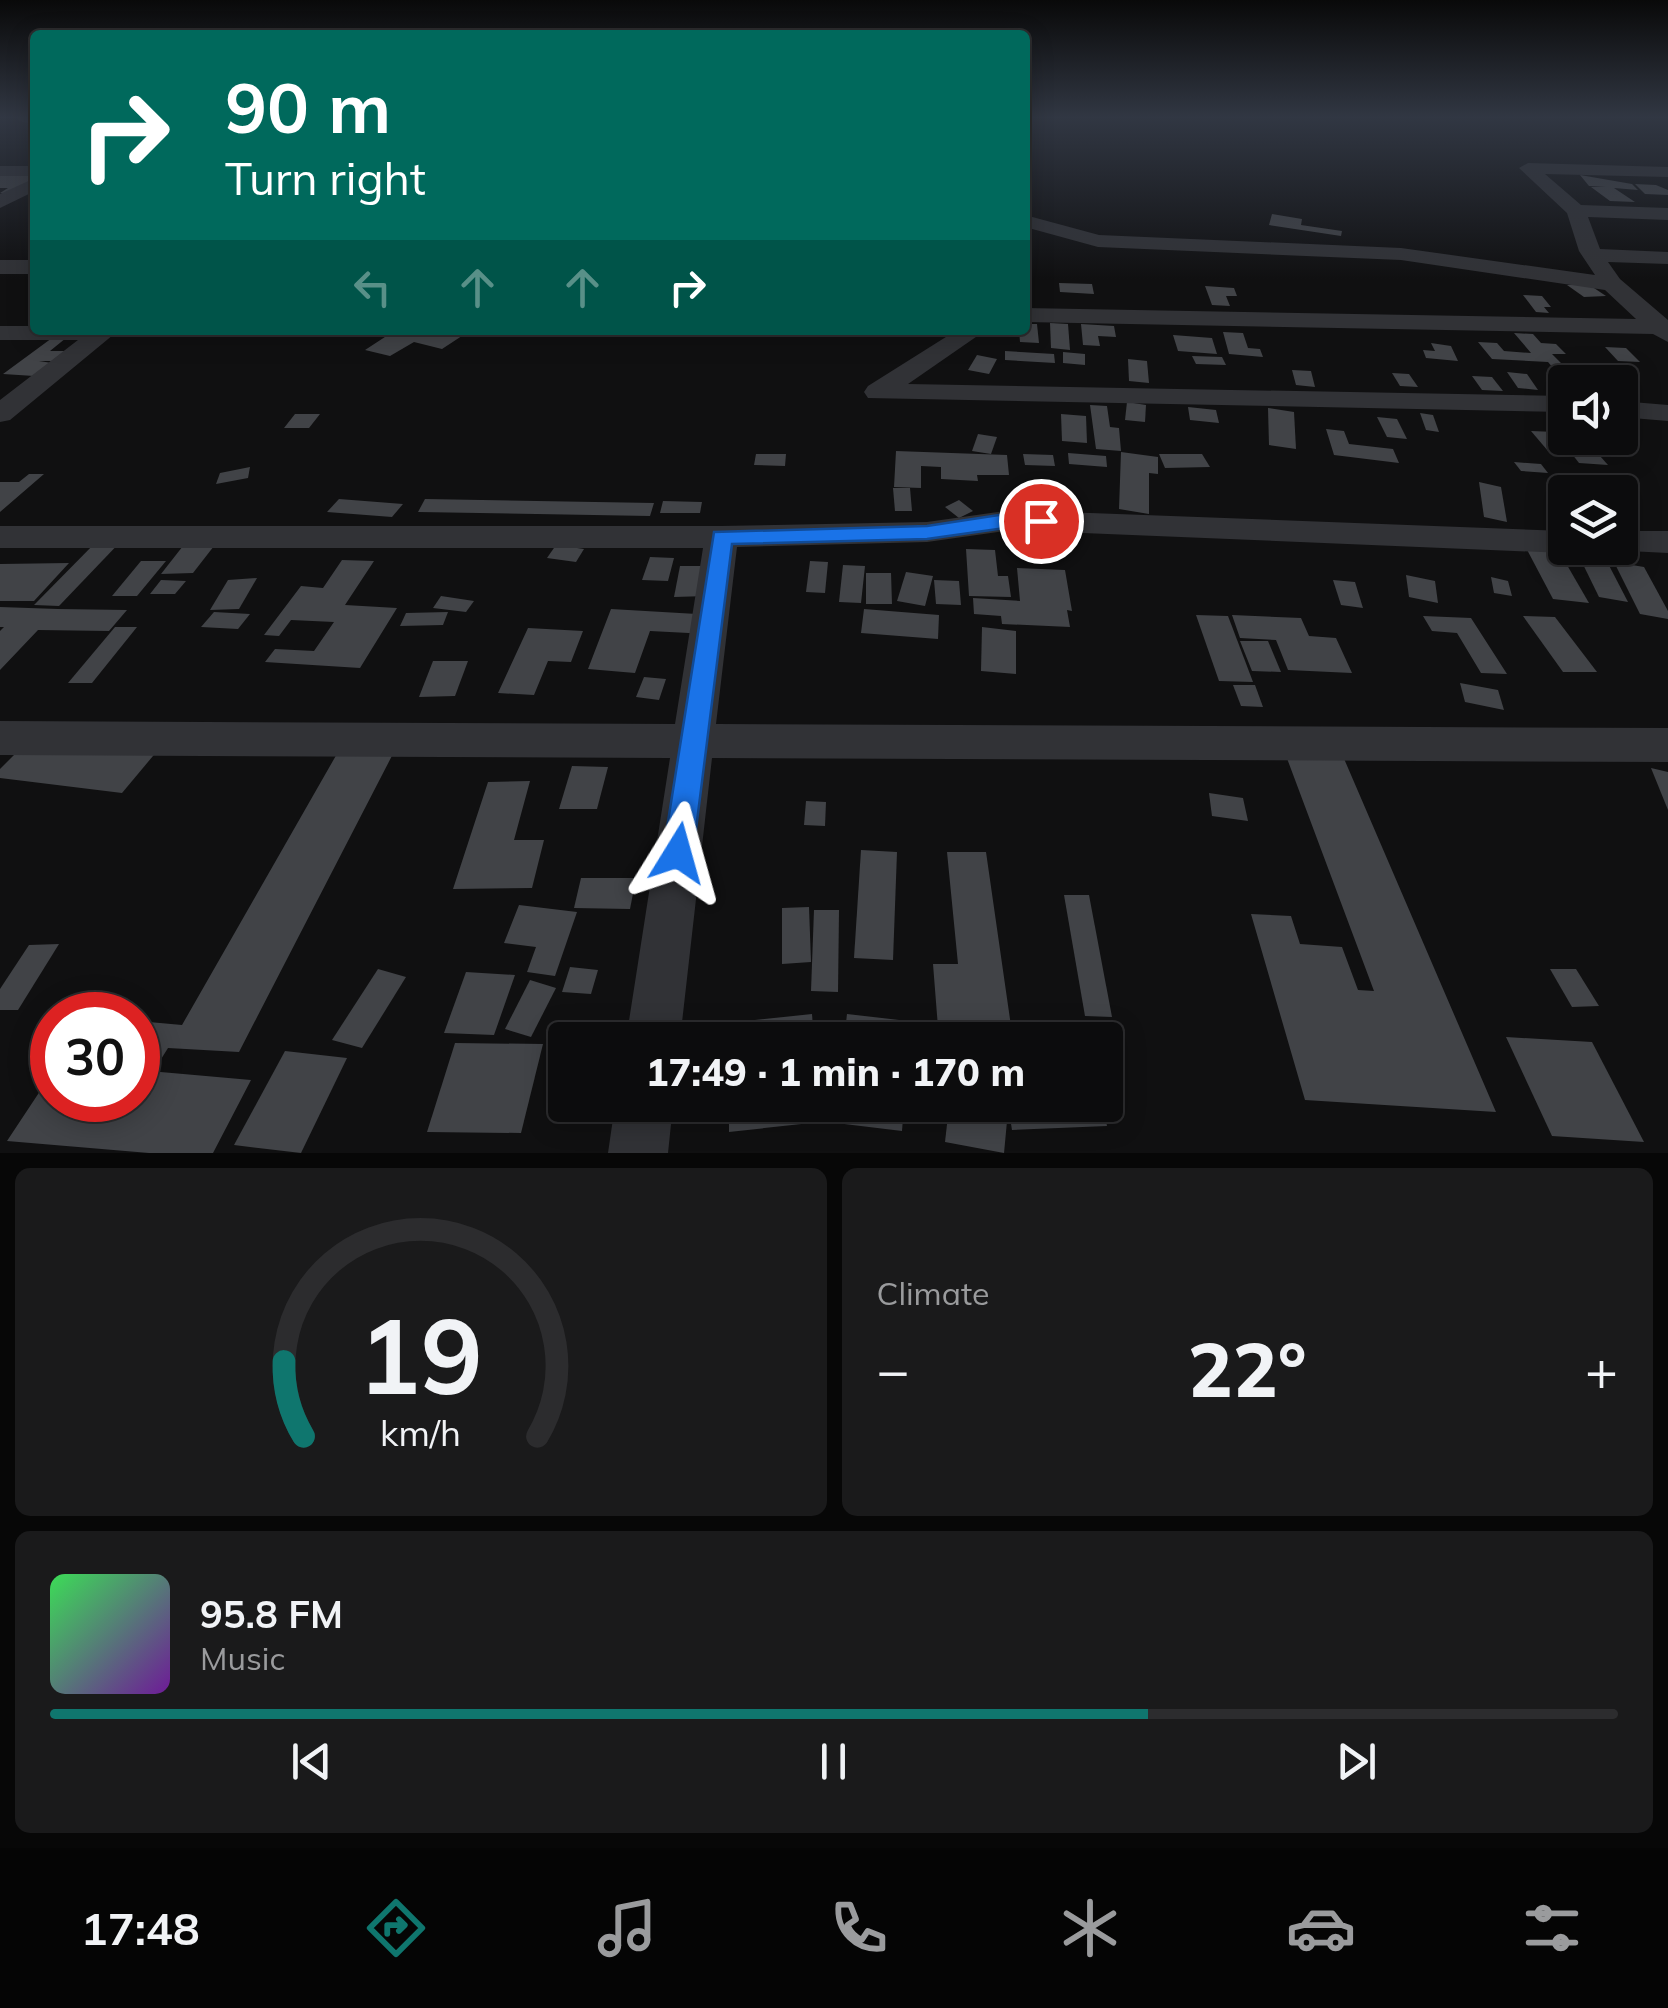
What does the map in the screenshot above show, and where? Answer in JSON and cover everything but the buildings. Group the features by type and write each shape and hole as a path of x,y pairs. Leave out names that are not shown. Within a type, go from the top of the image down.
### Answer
{"street":[{"path":"1532,172 1576,211 1593,254 1612,284 1665,330"},
{"path":"0,202 30,187"},
{"path":"1576,211 1668,214"},
{"path":"1030,222 1098,242 1401,254 1612,284"},
{"path":"1593,254 1668,258"},
{"path":"0,267 30,267"},
{"path":"1030,315 1665,330"},
{"path":"0,332 30,332"},
{"path":"0,414 102,335"},
{"path":"966,335 878,392 1548,404"},
{"path":"1638,410 1668,413"},
{"path":"0,537 722,537 927,532 1012,520 1548,541"},
{"path":"655,1022 722,537"},
{"path":"1638,542 1668,542"},
{"path":"0,738 1668,744"},
{"path":"638,1153 642,1122"}],"route":[{"path":"678,853 722,537 927,532 1012,520 1041,521"}]}
